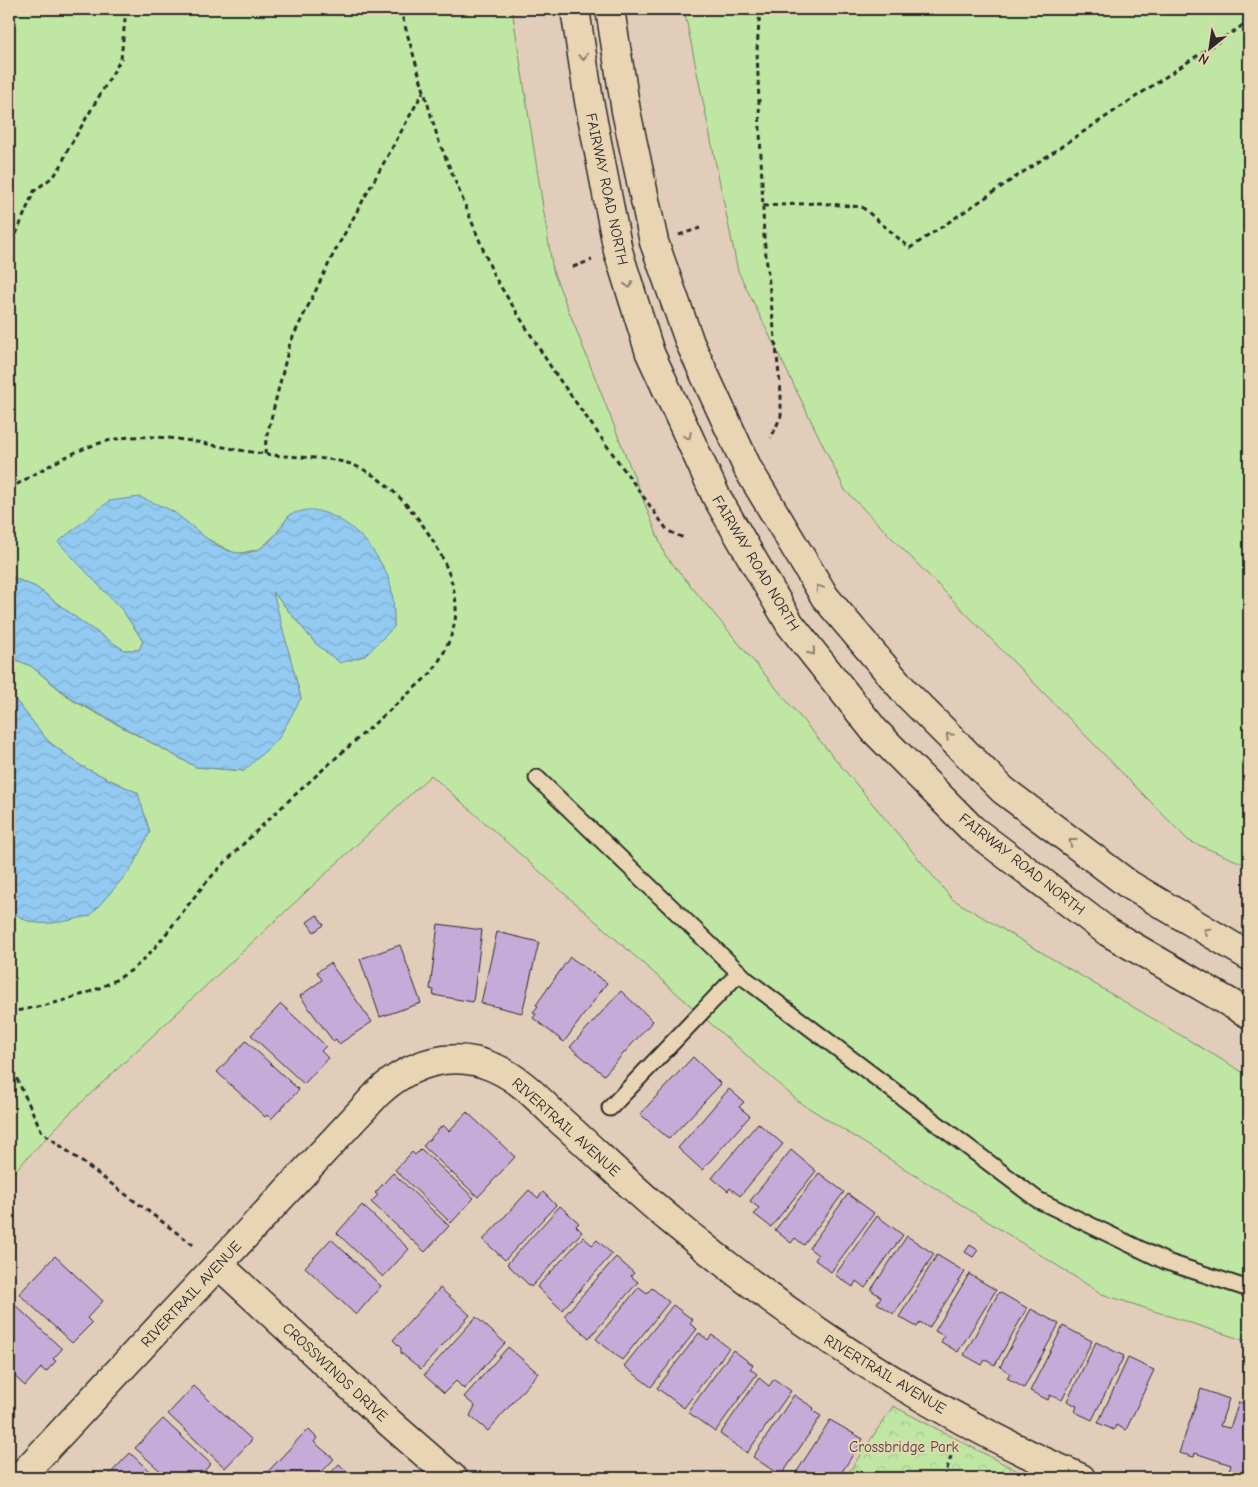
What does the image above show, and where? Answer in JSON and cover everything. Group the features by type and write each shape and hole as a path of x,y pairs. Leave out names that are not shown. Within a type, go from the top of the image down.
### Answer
{"main road":[{"name":"FAIRWAY ROAD NORTH","path":"576,9 589,101 618,251 650,353 716,496 790,624 874,730 972,829 1108,932 1249,1014"},
{"path":"610,9 626,111 654,242 690,343 748,468 824,597 907,694 1003,790 1128,884 1249,956"},
{"name":"RIVERTRAIL AVENUE","path":"19,1478 391,1080 424,1064 450,1060 478,1062 495,1068 526,1087 669,1219 728,1267 806,1324 886,1377 1003,1442 1081,1478"},
{"name":"CROSSWINDS DRIVE","path":"218,1264 391,1424 453,1478"}],"lane":[{"path":"537,778 739,972 1038,1200 1166,1262 1249,1289"},
{"path":"610,1108 739,972"}],"path":[{"path":"9,251 34,191 54,176 61,166 67,150 121,59 126,9"},
{"path":"400,9 438,139 494,276 554,372 662,523 668,531 684,538"},
{"path":"760,9 757,50 763,206 769,291 781,393 780,416 771,438"},
{"path":"763,206 819,203 862,206 910,248 1249,21"},
{"path":"265,454 266,438 290,343 335,251 423,92"},
{"path":"9,488 82,450 120,439 151,436 265,454 348,463 380,480 414,511 437,548 454,585 456,612 446,653 431,673 280,810 214,874 138,964 103,987 34,1008 9,1012"},
{"path":"9,1062 42,1132 218,1264"}],"green space":[{"path":"9,9 512,9 553,271 665,555 952,899 1249,1076 1249,1342 1102,1294 798,1101 431,775 69,1114 9,1177 9,906 12,911 138,793 81,766 48,741 9,692 9,663 14,659 31,666 72,700 196,767 244,771 301,698 272,591 316,644 365,656 394,627 393,600 290,514 276,534 260,549 236,554 204,537 172,511 59,542 123,611 143,641 139,650 124,650 83,623 36,587 9,576"},
{"path":"684,9 1249,9 1249,142 1244,145 1249,175 1249,866 1189,841 845,490 738,271"},
{"name":"Crossbridge Park","path":"893,1406 1031,1478 845,1478"}],"water":[{"path":"140,497 172,511 202,535 224,549 235,552 247,553 264,546 290,514 310,510 326,513 359,534 375,554 388,577 393,596 394,627 365,656 340,663 316,644 273,592 301,698 279,738 244,771 196,767 72,699 31,666 14,659 9,663 9,576 36,587 83,623 124,650 139,650 143,641 123,611 58,542 109,501"},
{"path":"9,692 48,741 81,766 138,793 150,832 131,869 90,916 58,922 36,923 17,915 9,906"}],"building":[{"path":"317,915 324,925 314,932 307,922"},
{"path":"438,924 482,930 473,1002 433,995 434,990 430,989"},
{"path":"497,932 539,942 522,1013 481,1003"},
{"path":"400,945 421,1003 380,1017 360,959"},
{"path":"570,957 607,983 564,1042 533,1018 536,1014 533,1012"},
{"path":"330,963 372,1022 339,1044 336,1039 333,1041 300,996 322,980 317,972"},
{"path":"621,991 653,1021 604,1075 570,1047"},
{"path":"281,1004 326,1046 321,1051 328,1058 304,1084 251,1035"},
{"path":"246,1041 299,1090 271,1119 267,1115 265,1117 217,1072"},
{"path":"693,1057 721,1084 669,1139 640,1114"},
{"path":"729,1089 744,1102 739,1107 750,1116 702,1170 678,1148"},
{"path":"467,1112 515,1157 478,1197 423,1146 443,1125 449,1131"},
{"path":"758,1123 783,1144 740,1196 730,1188 728,1191 712,1178"},
{"path":"421,1149 474,1198 451,1223 395,1170 412,1152 415,1155"},
{"path":"791,1150 816,1171 771,1227 754,1214 759,1208 750,1201"},
{"path":"393,1173 449,1226 425,1252 371,1202 378,1195 375,1193"},
{"path":"819,1173 844,1192 804,1245 795,1238 791,1243 775,1230"},
{"path":"529,1190 538,1198 543,1192 556,1205 505,1260 483,1240"},
{"path":"848,1194 874,1213 831,1272 815,1260 818,1255 809,1248"},
{"path":"362,1205 409,1249 383,1277 337,1233"},
{"path":"560,1206 579,1223 576,1226 582,1232 531,1287 507,1264"},
{"path":"877,1216 903,1235 865,1288 856,1281 853,1287 835,1275"},
{"path":"907,1236 934,1254 894,1314 877,1303 881,1297 871,1290"},
{"path":"583,1237 592,1245 597,1240 612,1254 562,1310 537,1287"},
{"path":"331,1239 381,1286 356,1315 305,1267"},
{"path":"970,1245 978,1250 973,1257 965,1252"},
{"path":"937,1255 965,1272 929,1328 920,1322 917,1327 899,1317"},
{"path":"55,1256 103,1301 87,1318 92,1323 72,1343 19,1294"},
{"path":"616,1257 634,1273 631,1276 638,1282 589,1338 564,1316"},
{"path":"969,1274 996,1290 958,1352 941,1342 944,1336 935,1331"},
{"path":"639,1287 647,1293 652,1288 669,1302 622,1360 596,1339"},
{"path":"440,1288 470,1315 421,1369 401,1353 401,1348 393,1340"},
{"path":"999,1292 1027,1308 995,1365 985,1360 982,1365 964,1355"},
{"path":"12,1302 62,1349 53,1359 56,1361 46,1372 41,1368 25,1386 9,1371 9,1306"},
{"path":"673,1305 693,1320 690,1324 697,1329 651,1387 624,1366"},
{"path":"1031,1309 1059,1324 1024,1388 1007,1378 1010,1373 1000,1367"},
{"path":"476,1317 505,1343 464,1389 456,1381 444,1393 424,1375"},
{"path":"1063,1326 1092,1341 1062,1400 1050,1395 1048,1400 1030,1391"},
{"path":"699,1333 708,1340 712,1335 729,1348 684,1408 657,1388"},
{"path":"1096,1342 1124,1356 1092,1420 1075,1412 1077,1406 1067,1401"},
{"path":"508,1347 538,1373 488,1431 470,1416 475,1406 464,1397"},
{"path":"733,1350 753,1365 750,1369 757,1374 715,1432 688,1412"},
{"path":"1128,1358 1154,1370 1126,1430 1116,1425 1114,1430 1098,1423"},
{"path":"759,1378 769,1386 774,1379 791,1391 747,1453 720,1434"},
{"path":"194,1386 252,1440 225,1468 168,1414"},
{"path":"1201,1389 1229,1399 1220,1426 1230,1428 1239,1402 1249,1405 1249,1477 1229,1470 1231,1465 1195,1453 1194,1457 1179,1453"},
{"path":"794,1395 814,1408 813,1411 821,1416 781,1476 753,1457"},
{"path":"163,1419 211,1464 197,1478 168,1478 135,1448"},
{"path":"830,1420 863,1439 838,1478 804,1478 796,1473"},
{"path":"309,1430 317,1438 314,1442 334,1459 316,1478 262,1478 304,1433"},
{"path":"130,1453 157,1478 106,1478"},
{"path":"339,1464 354,1478 326,1478"}]}
